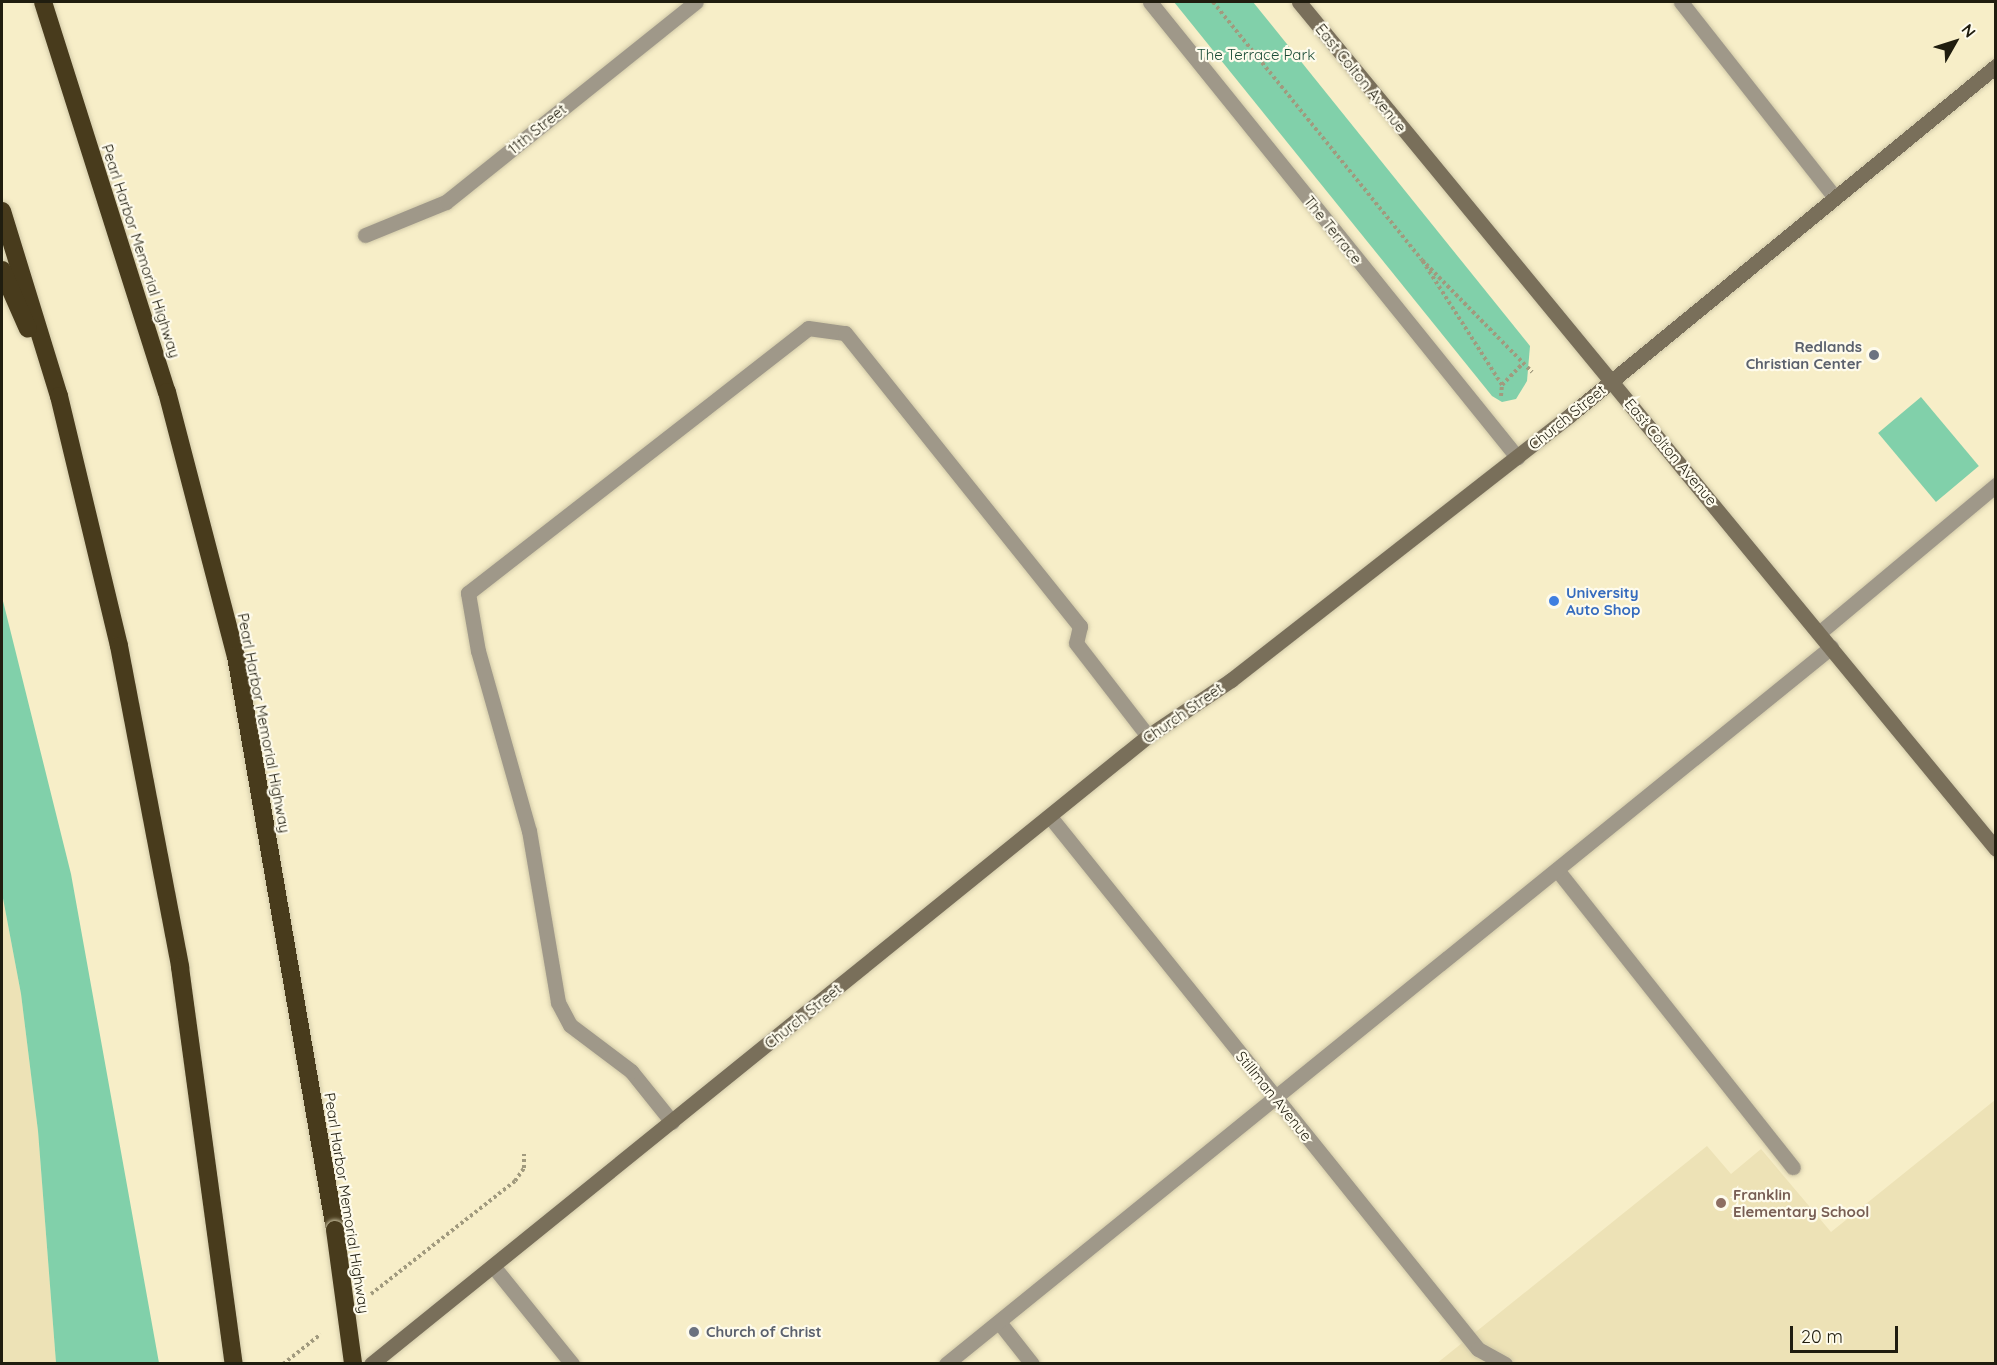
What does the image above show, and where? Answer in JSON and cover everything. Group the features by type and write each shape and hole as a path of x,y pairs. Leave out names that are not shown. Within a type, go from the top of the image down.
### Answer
{"highway":[{"name":"Pearl Harbor Memorial Highway","path":"43,2 167,392 236,656 336,1230 353,1364"},
{"path":"2,211 59,396 119,646 178,956 234,1364"},
{"path":"2,270 59,396"}],"street":[{"name":"11th Street","path":"365,235 446,202 696,2"},
{"name":"The Terrace","path":"1150,2 1517,457"},
{"name":"East Colton Avenue","path":"1299,2 1995,849"},
{"path":"1681,2 1833,195"},
{"name":"Church Street","path":"371,1364 1051,818 1148,736 1232,680 1611,382 1833,195 1995,66"},
{"path":"672,1122 631,1071 570,1025 558,1002 529,831 478,651 468,593 808,328 845,333 1080,626 1076,643 1148,736"},
{"path":"1819,633 1995,485"},
{"path":"946,1364 1273,1096 1558,871 1831,647"},
{"name":"Stillman Avenue","path":"1051,818 1478,1349 1505,1364"},
{"path":"1558,871 1793,1167"},
{"path":"493,1266 572,1364"},
{"path":"999,1322 1032,1364"}],"path":[{"path":"1213,2 1422,260 1532,372"},
{"path":"1422,260 1502,386 1504,393 1496,401"},
{"path":"1502,386 1523,363"},
{"path":"366,1298 514,1181 524,1168 524,1154"},
{"path":"283,1364 329,1327"}],"shaded area":[{"path":"2,893 21,994 38,1131 56,1363 2,1363"},
{"name":"Franklin Elementary School","path":"1995,1100 1995,1363 1436,1364 1707,1146 1731,1174 1761,1149 1831,1232"}],"green space":[{"name":"The Terrace Park","path":"1174,2 1253,2 1530,346 1527,381 1516,399 1502,402 1492,396"},
{"path":"1921,397 1979,466 1936,502 1878,433"},
{"path":"2,597 71,874 159,1363 56,1363 38,1131 21,994 2,893"}],"place":[{"name":"Redlands Christian Center","path":"1874,355"},
{"name":"University Auto Shop","path":"1554,601"},
{"name":"Franklin Elementary School","path":"1721,1203"},
{"name":"Church of Christ","path":"694,1332"}]}
